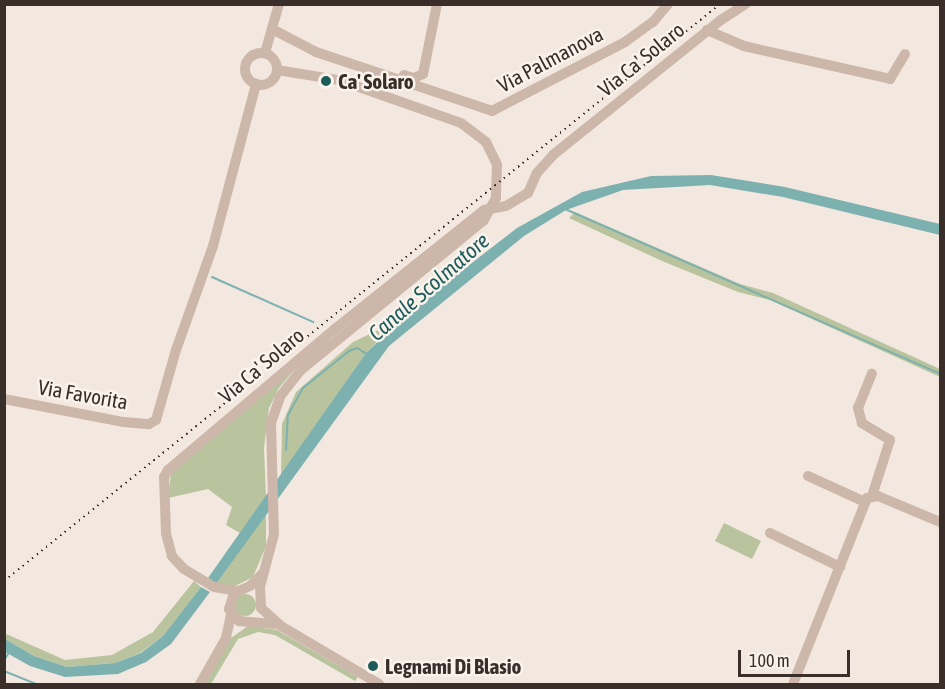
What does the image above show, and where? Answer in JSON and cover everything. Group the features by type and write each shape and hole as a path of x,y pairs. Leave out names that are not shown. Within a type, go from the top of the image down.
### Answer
{"street":[{"path":"265,53 279,4"},
{"path":"296,40 418,78 423,74 437,4"},
{"name":"Via Palmanova","path":"272,29 316,52 492,111 625,42 653,22 668,4"},
{"name":"Via Ca' Solaro","path":"281,626 248,621 230,611 214,587 184,569 169,549 164,477 168,470 335,329 484,210 506,206 528,193 537,173 553,155 707,30 746,4"},
{"path":"707,30 744,46 890,79 904,54"},
{"path":"265,53 275,61 277,70 267,83 256,84 248,79 245,64 255,54 265,53"},
{"name":"Via Ca' Solaro","path":"248,621 260,602 265,571 273,546 271,423 280,397 291,381 477,228 494,204 499,177 486,142 461,123 339,80 277,70"},
{"name":"Via Favorita","path":"4,399 124,422 154,422 213,246 256,84"},
{"path":"793,684 890,440 862,423 858,408 872,374"},
{"path":"808,476 868,499 940,522"},
{"path":"770,533 840,567"},
{"path":"200,684 226,638 230,598 265,571"},
{"name":"Via Ca' Solaro","path":"214,587 241,590 260,602 281,626 379,684"},
{"path":"226,638 248,621"}],"green space":[{"path":"575,212 740,284 773,293 940,369 940,377 770,300 738,292 662,261 569,218"},
{"path":"397,321 366,353 281,476 282,424 296,392 353,342"},
{"path":"299,364 279,388 269,408 264,448 266,496 240,533 226,525 232,507 208,489 168,498 171,473"},
{"path":"266,514 266,546 253,577 231,588 216,584"},
{"path":"724,523 761,541 752,559 715,541"},
{"path":"194,581 201,587 163,636 140,653 115,663 67,667 34,656 5,639 4,633 65,660 112,655 153,632"},
{"path":"245,594 253,597 256,605 253,613 245,616 237,613 234,605 237,597"},
{"path":"248,626 277,630 358,677 355,681 275,635 258,632 238,639 211,684 205,684 231,638"}],"water":[{"path":"711,175 785,187 940,224 940,235 783,197 710,185 623,190 566,210 524,236 389,346 216,584 208,578 366,353 411,310 517,228 582,192 651,176"},
{"path":"201,587 210,592 171,644 146,662 118,674 65,677 30,666 5,652 5,639 34,656 67,667 115,663 141,653 163,636"}],"waterway":[{"path":"565,209 940,374"},
{"path":"212,277 313,322"},
{"name":"Canale Scolmatore","path":"377,325 413,310"},
{"path":"286,450 288,415 303,388 349,351 357,348 368,355"},
{"path":"4,661 9,652"},
{"path":"4,671 37,684"}],"railway":[{"path":"4,581 720,4"}],"place":[{"name":"Ca' Solaro","path":"326,81"},
{"name":"Legnami Di Blasio","path":"373,666"}]}
